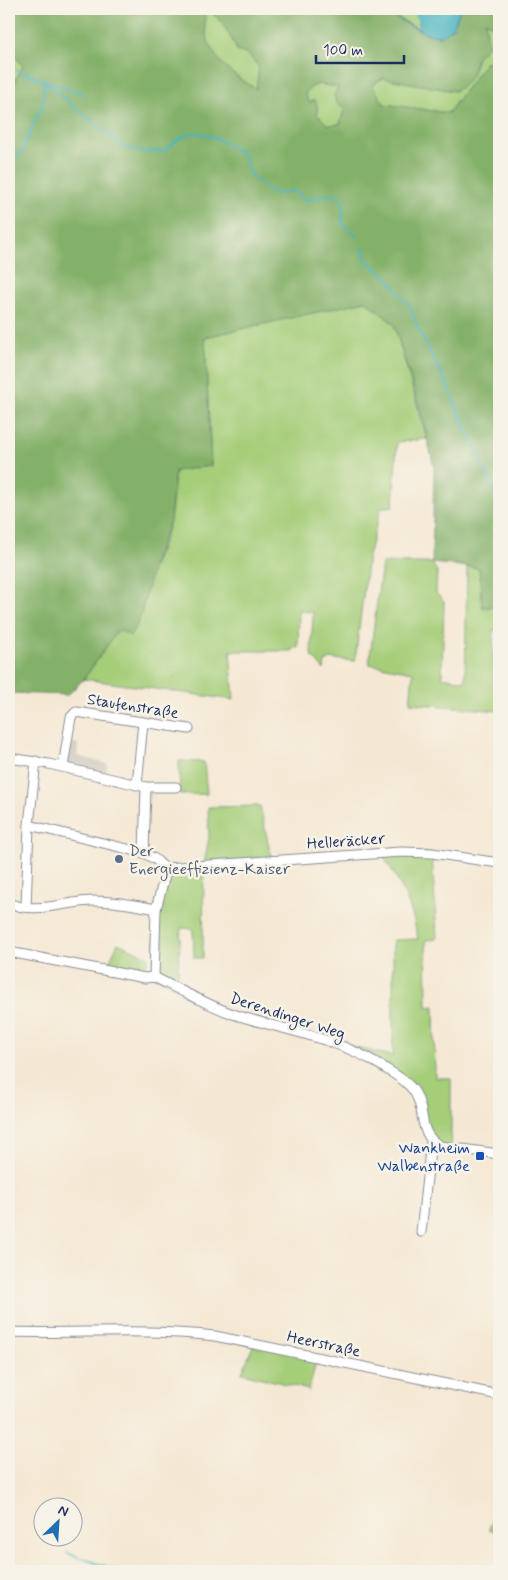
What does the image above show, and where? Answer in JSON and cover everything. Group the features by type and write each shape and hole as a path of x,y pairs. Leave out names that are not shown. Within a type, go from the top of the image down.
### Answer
{"street":[{"name":"Staufenstraße","path":"64,767 73,713 76,712 189,729"},
{"path":"136,785 143,722"},
{"path":"9,758 36,761 146,787 176,787"},
{"path":"26,907 29,825 36,761"},
{"path":"144,853 146,787"},
{"path":"9,952 145,978 154,977 156,909 165,875 165,868 155,859 144,853 29,825"},
{"name":"Helleräcker","path":"165,868 400,852 432,853 499,863"},
{"path":"9,903 42,908 94,901 156,909"},
{"name":"Derendinger Weg","path":"154,977 234,1014 335,1043 378,1064 406,1083 417,1096 426,1134 431,1141"},
{"path":"421,1232 431,1141 440,1146 499,1154"},
{"name":"Heerstraße","path":"9,1332 142,1331 215,1336 499,1395"}],"shaded area":[{"path":"67,742 78,744 77,756 108,764 105,777 63,767"}],"green space":[{"path":"9,9 205,9 207,36 217,57 234,74 256,89 259,67 247,53 238,52 229,33 221,22 212,12 206,9 389,9 391,15 431,35 440,36 455,26 460,9 499,9 499,30 485,21 488,46 477,57 472,74 463,86 454,91 383,78 372,85 384,104 448,113 487,61 499,66 499,607 482,607 479,568 432,563 434,468 423,420 394,324 366,301 205,337 211,466 175,471 170,521 154,562 140,618 131,636 118,630 84,679 68,695 9,693 9,85 13,84 23,66 15,56 9,55","holes":["319,84 338,87 334,95 336,102 344,110 340,124 328,125 317,114 315,100 309,103 305,94 311,87"]},
{"path":"205,9 221,21 238,52 247,53 259,67 257,89 231,73 214,57 209,47 205,25"},
{"path":"389,9 418,9 416,16 422,30 391,15"},
{"path":"485,20 499,30 492,57 499,60 499,66 487,61 448,113 384,104 372,85 383,78 454,91 463,86 472,74 477,57 488,46"},
{"path":"499,34 499,60 492,57 492,48"},
{"path":"9,55 15,56 23,66 13,84 9,85"},
{"path":"319,84 338,87 336,102 344,110 340,125 328,125 317,114 317,105 314,100 309,103 305,94 311,87"},
{"path":"366,301 394,324 427,439 397,442 393,506 381,508 368,556 355,661 331,659 325,662 324,670 311,655 313,612 299,611 298,648 292,648 292,651 230,651 234,700 84,679 134,603 156,560 170,520 175,471 211,465 205,337"},
{"path":"382,563 432,563 437,571 436,593 444,601 442,677 465,681 467,567 479,568 482,607 499,607 499,630 493,630 494,686 499,687 499,711 410,703 413,672 369,664"},
{"path":"179,761 204,762 207,794 180,795"},
{"path":"260,806 272,860 204,865 209,837 208,807"},
{"path":"381,853 432,853 437,939 426,940 427,1007 434,1006 435,1078 451,1078 451,1148 431,1141 417,1096 406,1083 335,1043 393,1056 393,940 418,939 412,914 404,894"},
{"path":"204,865 203,958 194,958 193,929 181,928 177,988 154,977 156,909 165,868"},
{"path":"118,943 149,957 145,969 135,971 107,966"},
{"path":"254,1343 317,1357 309,1390 242,1373"},
{"path":"499,1504 499,1533 489,1529"}],"water":[{"path":"418,9 460,9 455,23 448,31 440,35 423,32 391,15 421,30 416,16"}],"waterway":[{"path":"16,70 83,94"},
{"path":"44,82 123,147 146,152 165,151 186,135 204,134 244,154 250,175 274,194 295,191 306,201 318,196 338,195 344,203 342,223 357,237"},
{"path":"9,161 20,155 43,104 44,83"},
{"path":"363,247 365,259 386,276 409,305 421,335 447,385 499,501"},
{"path":"67,1553 119,1571"}],"place":[{"name":"Der Energieeffizienz-Kaiser","path":"119,859"},
{"name":"Wankheim Walbenstraße","path":"480,1156"}]}
